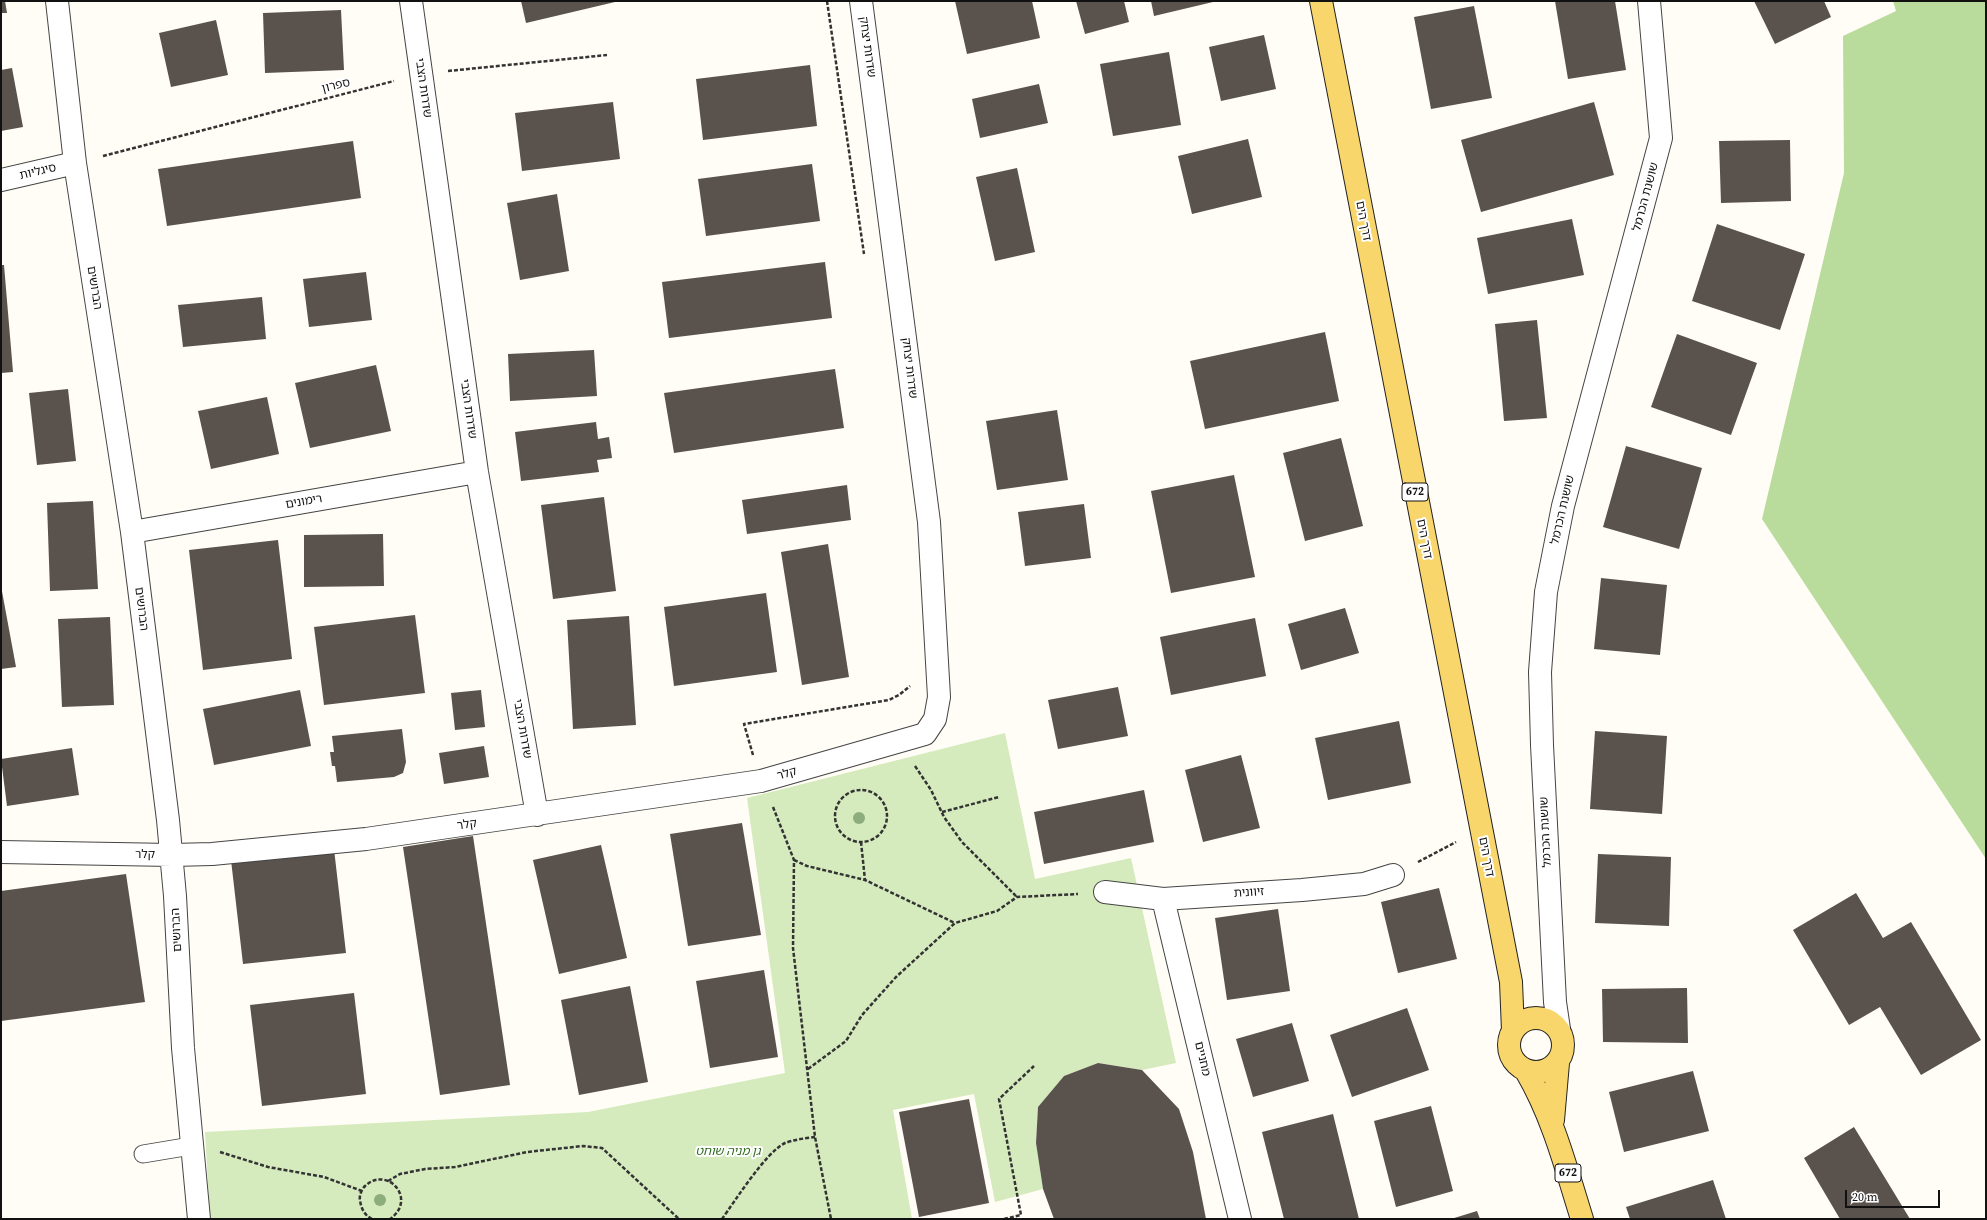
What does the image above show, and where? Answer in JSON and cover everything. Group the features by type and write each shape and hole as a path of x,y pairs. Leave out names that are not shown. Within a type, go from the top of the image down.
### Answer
{"main road":[{"name":"דרך הים","path":"1320,1 1511,982 1513,1030"},
{"name":"דרך הים","path":"1511,982 1520,1002 1536,1018"},
{"name":"672","path":"1536,1018 1545,1019 1559,1029 1563,1038 1564,1046 1558,1063 1554,1095 1553,1128"},
{"path":"1513,1030 1527,1019 1536,1018"},
{"name":"672","path":"1513,1030 1509,1044 1510,1054 1518,1065 1526,1071 1540,1097 1553,1128 1582,1219"},
{"path":"1526,1071 1543,1072 1558,1063"}],"street":[{"name":"הברושים","path":"57,1 75,163 132,532 172,855 183,1048 199,1219"},
{"name":"שדרות הצבי","path":"411,1 477,472 537,815"},
{"name":"שדרות יצחק","path":"861,1 929,522 939,697 935,718 925,734"},
{"name":"שושנת הכרמל","path":"1559,1029 1555,1002 1542,745 1540,672 1546,592 1563,506 1662,138 1649,1"},
{"name":"סיגליות","path":"1,180 75,163"},
{"name":"רימונים","path":"132,532 477,472"},
{"name":"קלר","path":"1,852 172,855 212,854 366,839 761,781 925,734"},
{"name":"זיוונית","path":"1105,892 1163,899 1302,890 1364,884 1392,875"},
{"name":"מחניים","path":"1163,899 1240,1219"}],"lane":[{"path":"143,1154 191,1143"}],"path":[{"path":"828,1 864,258"},
{"name":"ספרון","path":"75,163 421,74 607,55"},
{"path":"831,1219 815,1137 793,948 794,860 761,781 744,724 889,700 899,695 913,683"},
{"path":"912,762 931,790 942,812 962,842 1017,897"},
{"path":"865,790 878,796 885,807 887,821 881,833 870,841 861,842 844,837 836,826 835,812 840,800 851,792 865,790"},
{"path":"942,812 999,796"},
{"path":"1392,875 1445,849 1481,828"},
{"path":"861,842 865,880"},
{"path":"794,860 807,866 865,880 955,923"},
{"path":"808,1069 846,1042 862,1015 896,978 955,923 996,910 1017,897 1105,892"},
{"path":"1004,1219 1021,1215 999,1099 1034,1066"},
{"path":"722,1219 750,1179 774,1152 784,1144 815,1137"},
{"path":"191,1143 268,1167 324,1177 362,1191"},
{"path":"388,1181 400,1174 425,1169 455,1167 527,1152 583,1146 602,1148 679,1219"},
{"path":"372,1219 367,1217 361,1208 359,1197 364,1187 373,1180 384,1179 394,1184 401,1192 402,1203 397,1214 390,1219"}],"green space":[{"path":"1893,1 1986,1 1986,859 1762,519 1844,173 1843,36 1896,11"},
{"name":"גן מניה שוחט","path":"1005,733 1035,879 1131,858 1176,1063 1142,1070 1098,1063 1064,1076 1038,1107 1036,1143 1043,1189 995,1202 974,1094 893,1110 912,1219 210,1219 205,1132 588,1112 785,1073 747,798"}],"building":[{"path":"1,1 5,1 7,13 1,13"},
{"path":"521,1 615,1 615,2 526,23"},
{"path":"955,1 1032,1 1040,38 967,54"},
{"path":"1076,1 1124,1 1129,22 1085,34"},
{"path":"1151,1 1213,1 1213,2 1154,16"},
{"path":"1555,1 1615,1 1626,70 1568,79"},
{"path":"1754,1 1824,1 1831,17 1775,44"},
{"path":"1474,6 1492,98 1431,109 1414,17"},
{"path":"341,10 344,70 265,73 263,13"},
{"path":"216,20 228,75 171,87 159,33"},
{"path":"1264,35 1276,89 1221,101 1209,47"},
{"path":"1169,52 1181,125 1113,136 1100,64"},
{"path":"810,65 817,126 703,140 696,79"},
{"path":"12,68 23,127 1,131 1,70"},
{"path":"1039,84 1048,123 980,138 972,99"},
{"path":"613,102 620,159 522,171 515,113"},
{"path":"1594,102 1614,175 1481,212 1461,140"},
{"path":"1248,139 1262,197 1192,214 1178,156"},
{"path":"1790,140 1791,201 1721,203 1719,141"},
{"path":"353,141 361,198 167,226 158,169"},
{"path":"812,164 820,221 706,236 698,179"},
{"path":"1017,168 1035,252 995,261 976,177"},
{"path":"557,194 569,271 520,280 507,203"},
{"path":"1572,219 1584,275 1488,294 1477,238"},
{"path":"1717,224 1805,254 1780,330 1692,301"},
{"path":"825,262 832,318 669,338 662,282"},
{"path":"1,265 4,265 13,372 1,373"},
{"path":"366,272 372,320 309,327 303,279"},
{"path":"262,297 266,339 183,347 178,305"},
{"path":"1537,320 1547,418 1504,421 1495,324"},
{"path":"1325,332 1339,401 1205,429 1190,361"},
{"path":"1677,334 1757,363 1731,435 1651,407"},
{"path":"594,350 597,396 510,401 508,354"},
{"path":"376,365 391,431 310,448 295,383"},
{"path":"835,369 844,428 674,453 664,393"},
{"path":"68,389 76,461 37,465 29,393"},
{"path":"267,397 279,454 211,469 198,411"},
{"path":"1057,410 1068,480 997,490 986,421"},
{"path":"596,422 598,439 609,437 612,458 597,460 599,472 521,481 515,432"},
{"path":"1341,438 1363,526 1305,541 1283,453"},
{"path":"1626,446 1702,468 1679,549 1603,527"},
{"path":"1234,475 1255,577 1171,593 1151,491"},
{"path":"847,485 851,520 747,534 742,500"},
{"path":"604,497 616,591 553,599 541,505"},
{"path":"93,501 98,589 50,591 47,503"},
{"path":"1084,504 1091,558 1025,566 1018,512"},
{"path":"383,534 384,586 304,587 304,535"},
{"path":"278,540 292,659 203,670 189,550"},
{"path":"828,544 849,677 802,685 781,552"},
{"path":"1601,578 1667,585 1660,655 1594,649"},
{"path":"1,586 16,667 1,669"},
{"path":"766,593 777,672 674,686 664,607"},
{"path":"1345,608 1359,653 1301,670 1288,624"},
{"path":"415,615 425,693 324,705 314,627"},
{"path":"629,616 636,725 573,729 567,620"},
{"path":"110,617 114,705 62,707 58,619"},
{"path":"1255,618 1266,676 1171,695 1160,637"},
{"path":"1118,687 1128,736 1058,749 1048,700"},
{"path":"300,690 311,746 214,765 203,709"},
{"path":"481,690 485,727 455,730 451,693"},
{"path":"1399,721 1411,783 1328,800 1315,738"},
{"path":"402,729 406,762 403,773 394,777 337,782 335,766 332,766 330,752 334,752 332,736"},
{"path":"1595,731 1667,736 1662,814 1590,809"},
{"path":"484,746 489,777 444,784 439,753"},
{"path":"72,748 79,795 7,806 1,759"},
{"path":"1241,755 1260,828 1203,842 1185,770"},
{"path":"1144,790 1154,842 1044,864 1034,812"},
{"path":"742,823 761,935 688,946 670,834"},
{"path":"473,836 510,1085 440,1095 403,847"},
{"path":"601,845 627,958 559,974 533,860"},
{"path":"334,849 346,953 243,964 231,860"},
{"path":"1598,854 1671,857 1669,926 1595,923"},
{"path":"126,874 145,1002 1,1021 1,891"},
{"path":"1439,888 1457,959 1398,973 1381,902"},
{"path":"1856,893 1883,938 1911,922 1981,1040 1921,1075 1880,1007 1849,1025 1793,930"},
{"path":"1278,909 1290,991 1227,1000 1215,918"},
{"path":"764,970 778,1057 710,1068 696,981"},
{"path":"630,986 648,1082 579,1095 561,1000"},
{"path":"1687,988 1688,1043 1603,1042 1602,989"},
{"path":"354,993 366,1094 262,1106 250,1005"},
{"path":"1407,1008 1429,1070 1352,1097 1330,1035"},
{"path":"1292,1023 1309,1081 1253,1097 1236,1039"},
{"path":"1098,1063 1142,1070 1179,1109 1193,1152 1206,1219 1054,1219 1043,1189 1036,1143 1038,1107 1064,1076"},
{"path":"1693,1071 1709,1131 1624,1152 1609,1092"},
{"path":"969,1099 989,1203 919,1217 899,1112"},
{"path":"1431,1106 1453,1191 1396,1207 1374,1121"},
{"path":"1333,1114 1359,1219 1284,1219 1262,1132"},
{"path":"1854,1127 1910,1219 1840,1219 1804,1158"},
{"path":"1713,1180 1726,1219 1630,1219 1626,1207"},
{"path":"1477,1211 1480,1219 1451,1219"}]}
